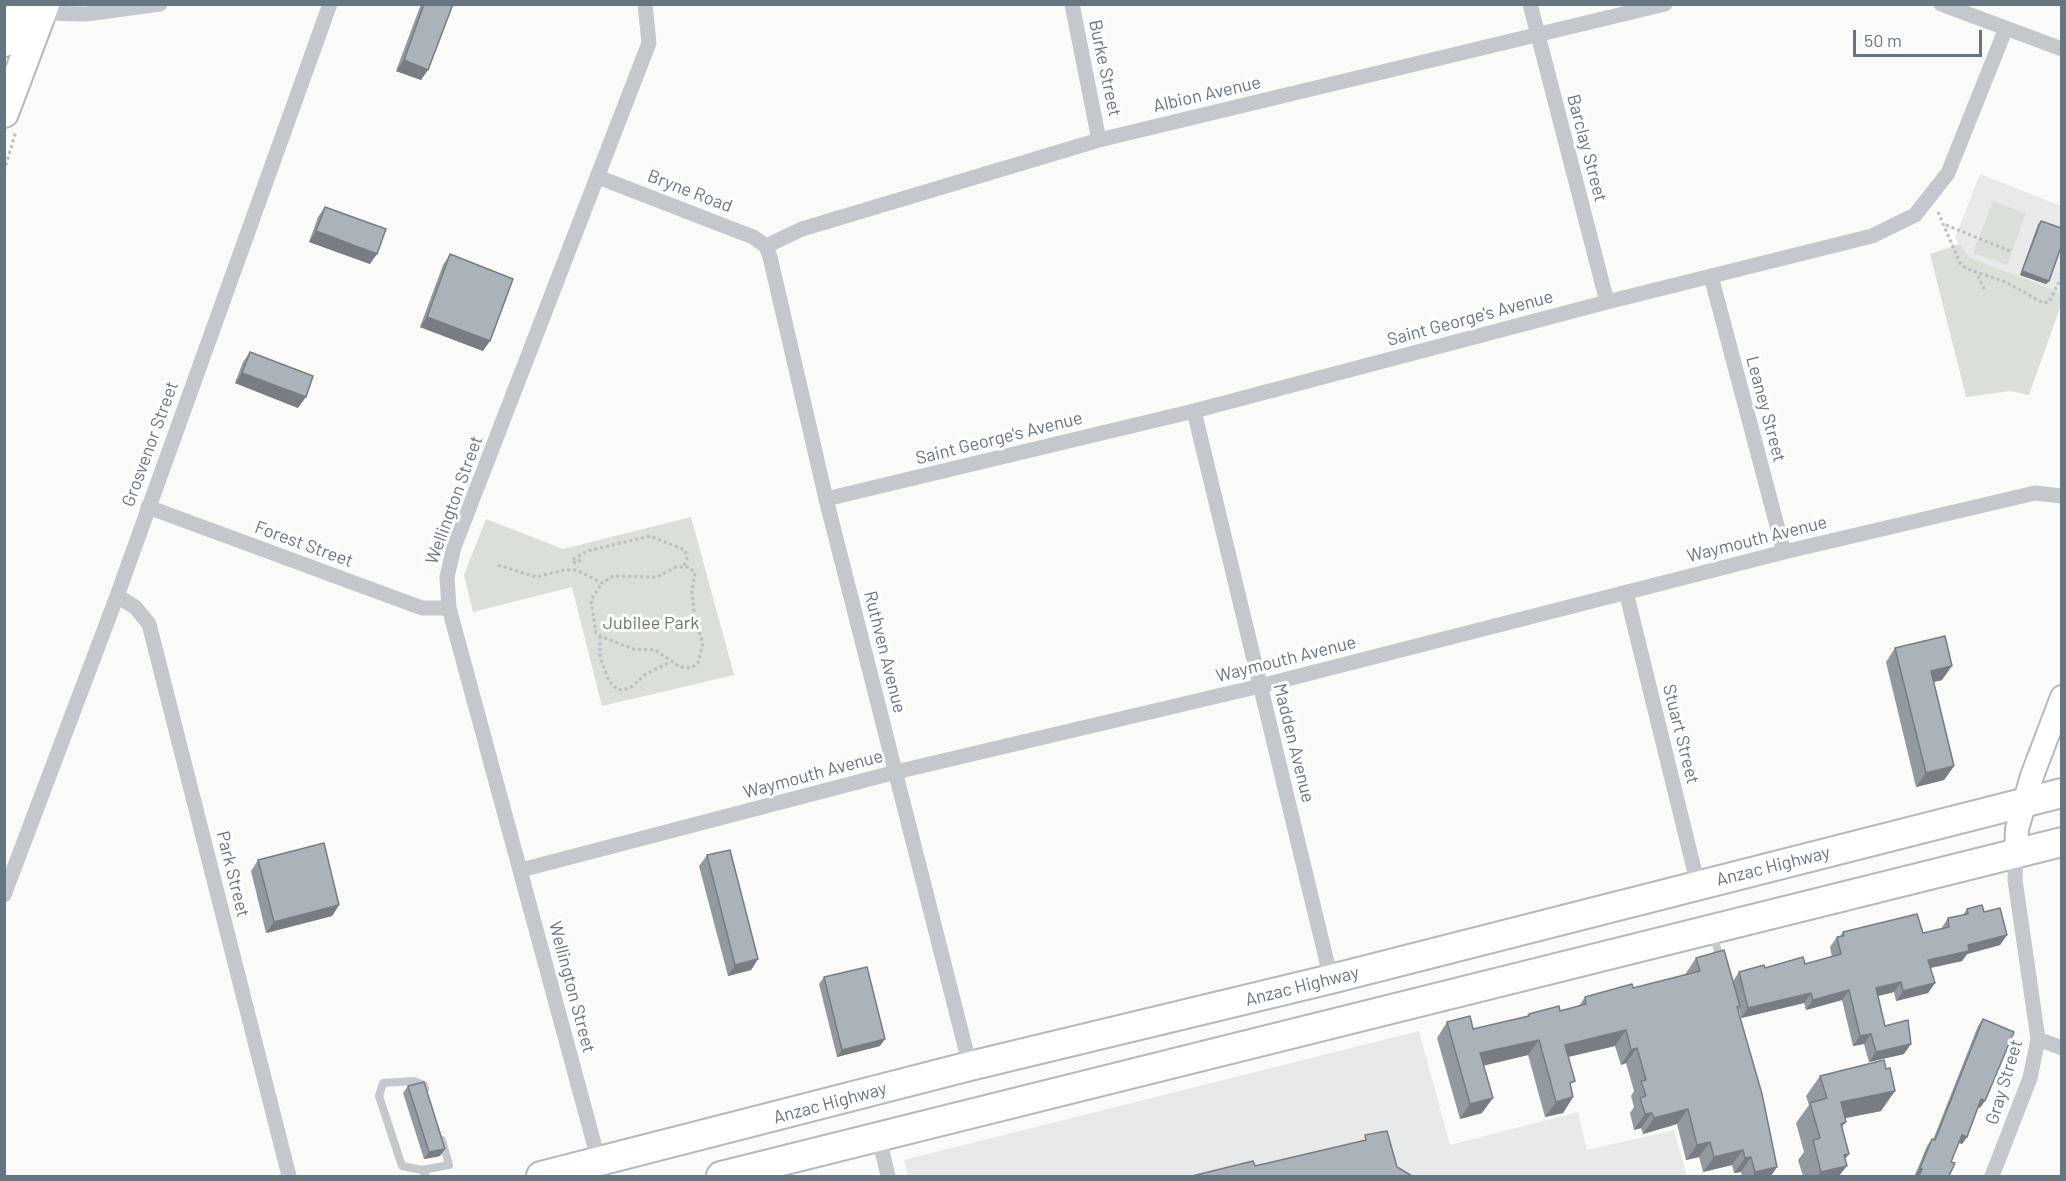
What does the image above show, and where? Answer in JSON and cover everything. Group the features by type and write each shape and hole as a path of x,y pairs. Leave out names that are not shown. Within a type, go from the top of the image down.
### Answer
{"highway":[{"path":"4,42 35,7"},
{"path":"4,113 35,7"},
{"name":"Anzac Highway","path":"541,1176 970,1066 1331,979 2061,793"},
{"path":"721,1176 1600,955 2016,855 2061,842"},
{"path":"1854,846 1866,890"},
{"path":"1561,921 1565,941 1572,946 1600,955"},
{"path":"1331,979 1346,988 1379,992 1389,997 1397,1007"},
{"path":"757,1122 770,1164"}],"street":[{"path":"35,7 86,14 160,4"},
{"name":"Grosvenor Street","path":"4,895 117,596 330,4"},
{"name":"Wellington Street","path":"599,1162 449,608 447,577 454,547 649,43 645,4"},
{"name":"Burke Street","path":"1072,4 1100,140"},
{"name":"Barclay Street","path":"1530,4 1607,302"},
{"name":"Albion Avenue","path":"765,246 802,229 1100,140 1665,4"},
{"path":"1941,4 2061,49"},
{"name":"Saint George's Avenue","path":"826,499 1194,411 1607,302 1872,237 1915,215 1932,197 1948,173 2006,28"},
{"name":"Bryne Road","path":"598,177 753,237 765,246"},
{"name":"Ruthven Avenue","path":"765,246 826,499 970,1066"},
{"name":"Leaney Street","path":"1711,276 1784,552"},
{"name":"Madden Avenue","path":"1194,411 1331,979"},
{"name":"Waymouth Avenue","path":"520,870 896,772 1260,686 1784,552 2035,493 2061,496"},
{"name":"Forest Street","path":"148,507 422,608 449,608"},
{"name":"Stuart Street","path":"1626,592 1698,885"},
{"name":"Park Street","path":"117,596 135,607 149,624 289,1176"},
{"path":"2016,855 2017,829 2061,697"},
{"name":"Gray Street","path":"1992,1176 2030,1078 2038,1039 2015,880 2016,855"},
{"path":"2038,1039 2061,1048"},
{"path":"879,1138 888,1176"}],"lane":[{"path":"1712,928 1722,966"},
{"path":"427,1095 424,1085 414,1081 383,1083 379,1096 402,1166 424,1173 449,1165 440,1135"}],"path":[{"path":"1932,197 1960,263 1977,274 2006,282 2043,303 2049,302 2061,276"},
{"path":"1944,225 2010,251"},
{"path":"1977,274 1984,289"},
{"path":"581,560 574,562 572,560 587,551 650,536 685,550 687,559 683,567"},
{"path":"498,565 536,577 558,571 576,570 602,583"},
{"path":"676,567 683,567 693,569 695,579 693,587 695,621 703,643 698,663 691,668 680,667 655,650 633,649 596,633 591,606 594,593 602,583 613,576 657,577 676,567"},
{"path":"600,636 600,657 609,681 618,690 630,688 646,674 670,662"}],"shaded area":[{"path":"1980,174 2061,206 2061,293 1969,257 1955,238"},
{"path":"1419,1031 1450,1145 1578,1112 1587,1150 1674,1130 1687,1176 908,1176 904,1160"}],"green space":[{"path":"1993,201 2026,213 2007,265 1973,253"},
{"path":"1960,244 1969,257 2061,293 2061,305 2029,395 2010,391 1966,397 1930,254"},
{"name":"Jubilee Park","path":"691,517 734,675 602,706 572,587 473,612 464,575 486,519 563,549"}],"building":[{"path":"424,4 453,4 428,70 404,60"},
{"path":"325,207 386,229 377,254 316,231"},
{"path":"2041,221 2061,228 2061,247 2049,281 2022,271"},
{"path":"450,254 513,279 490,341 427,317"},
{"path":"250,352 313,376 306,397 242,373"},
{"path":"1945,636 1952,666 1931,671 1954,766 1926,773 1895,648"},
{"path":"324,843 339,905 274,922 258,860"},
{"path":"730,850 758,959 735,965 707,855"},
{"path":"1982,905 1984,912 2000,908 2007,935 1968,945 1969,951 1928,960 1935,983 1903,991 1901,982 1876,988 1885,1026 1908,1020 1911,1044 1876,1052 1871,1034 1860,1036 1849,990 1813,1000 1811,993 1748,1008 1739,972 1764,965 1765,968 1803,957 1805,964 1841,954 1837,937 1844,936 1843,932 1917,914 1923,933 1949,927 1948,918 1968,914 1967,909"},
{"path":"1724,950 1740,1006 1737,1007 1762,1094 1777,1167 1755,1172 1751,1157 1745,1158 1743,1150 1714,1157 1710,1142 1697,1145 1688,1109 1654,1118 1652,1113 1645,1114 1640,1098 1646,1096 1641,1081 1646,1080 1637,1048 1631,1050 1626,1030 1565,1045 1575,1081 1570,1083 1573,1097 1556,1102 1539,1040 1480,1053 1493,1098 1470,1104 1447,1022 1470,1016 1473,1029 1529,1016 1529,1014 1559,1006 1560,1011 1586,1004 1585,997 1632,984 1633,988 1700,971 1696,958"},
{"path":"867,967 885,1039 842,1050 824,977"},
{"path":"1983,1019 2014,1032 1985,1101 1981,1099 1967,1137 1962,1135 1951,1162 1955,1163 1949,1176 1919,1176 1922,1169 1920,1168 1932,1139 1935,1140"},
{"path":"1884,1060 1886,1069 1890,1068 1895,1091 1841,1102 1846,1122 1841,1124 1849,1154 1844,1155 1847,1166 1821,1172 1813,1140 1820,1138 1810,1103 1827,1098 1820,1076"},
{"path":"424,1082 445,1149 429,1152 408,1086"},
{"path":"1387,1131 1397,1167 1412,1176 1192,1176 1253,1161 1255,1166 1366,1140 1365,1135"}]}
